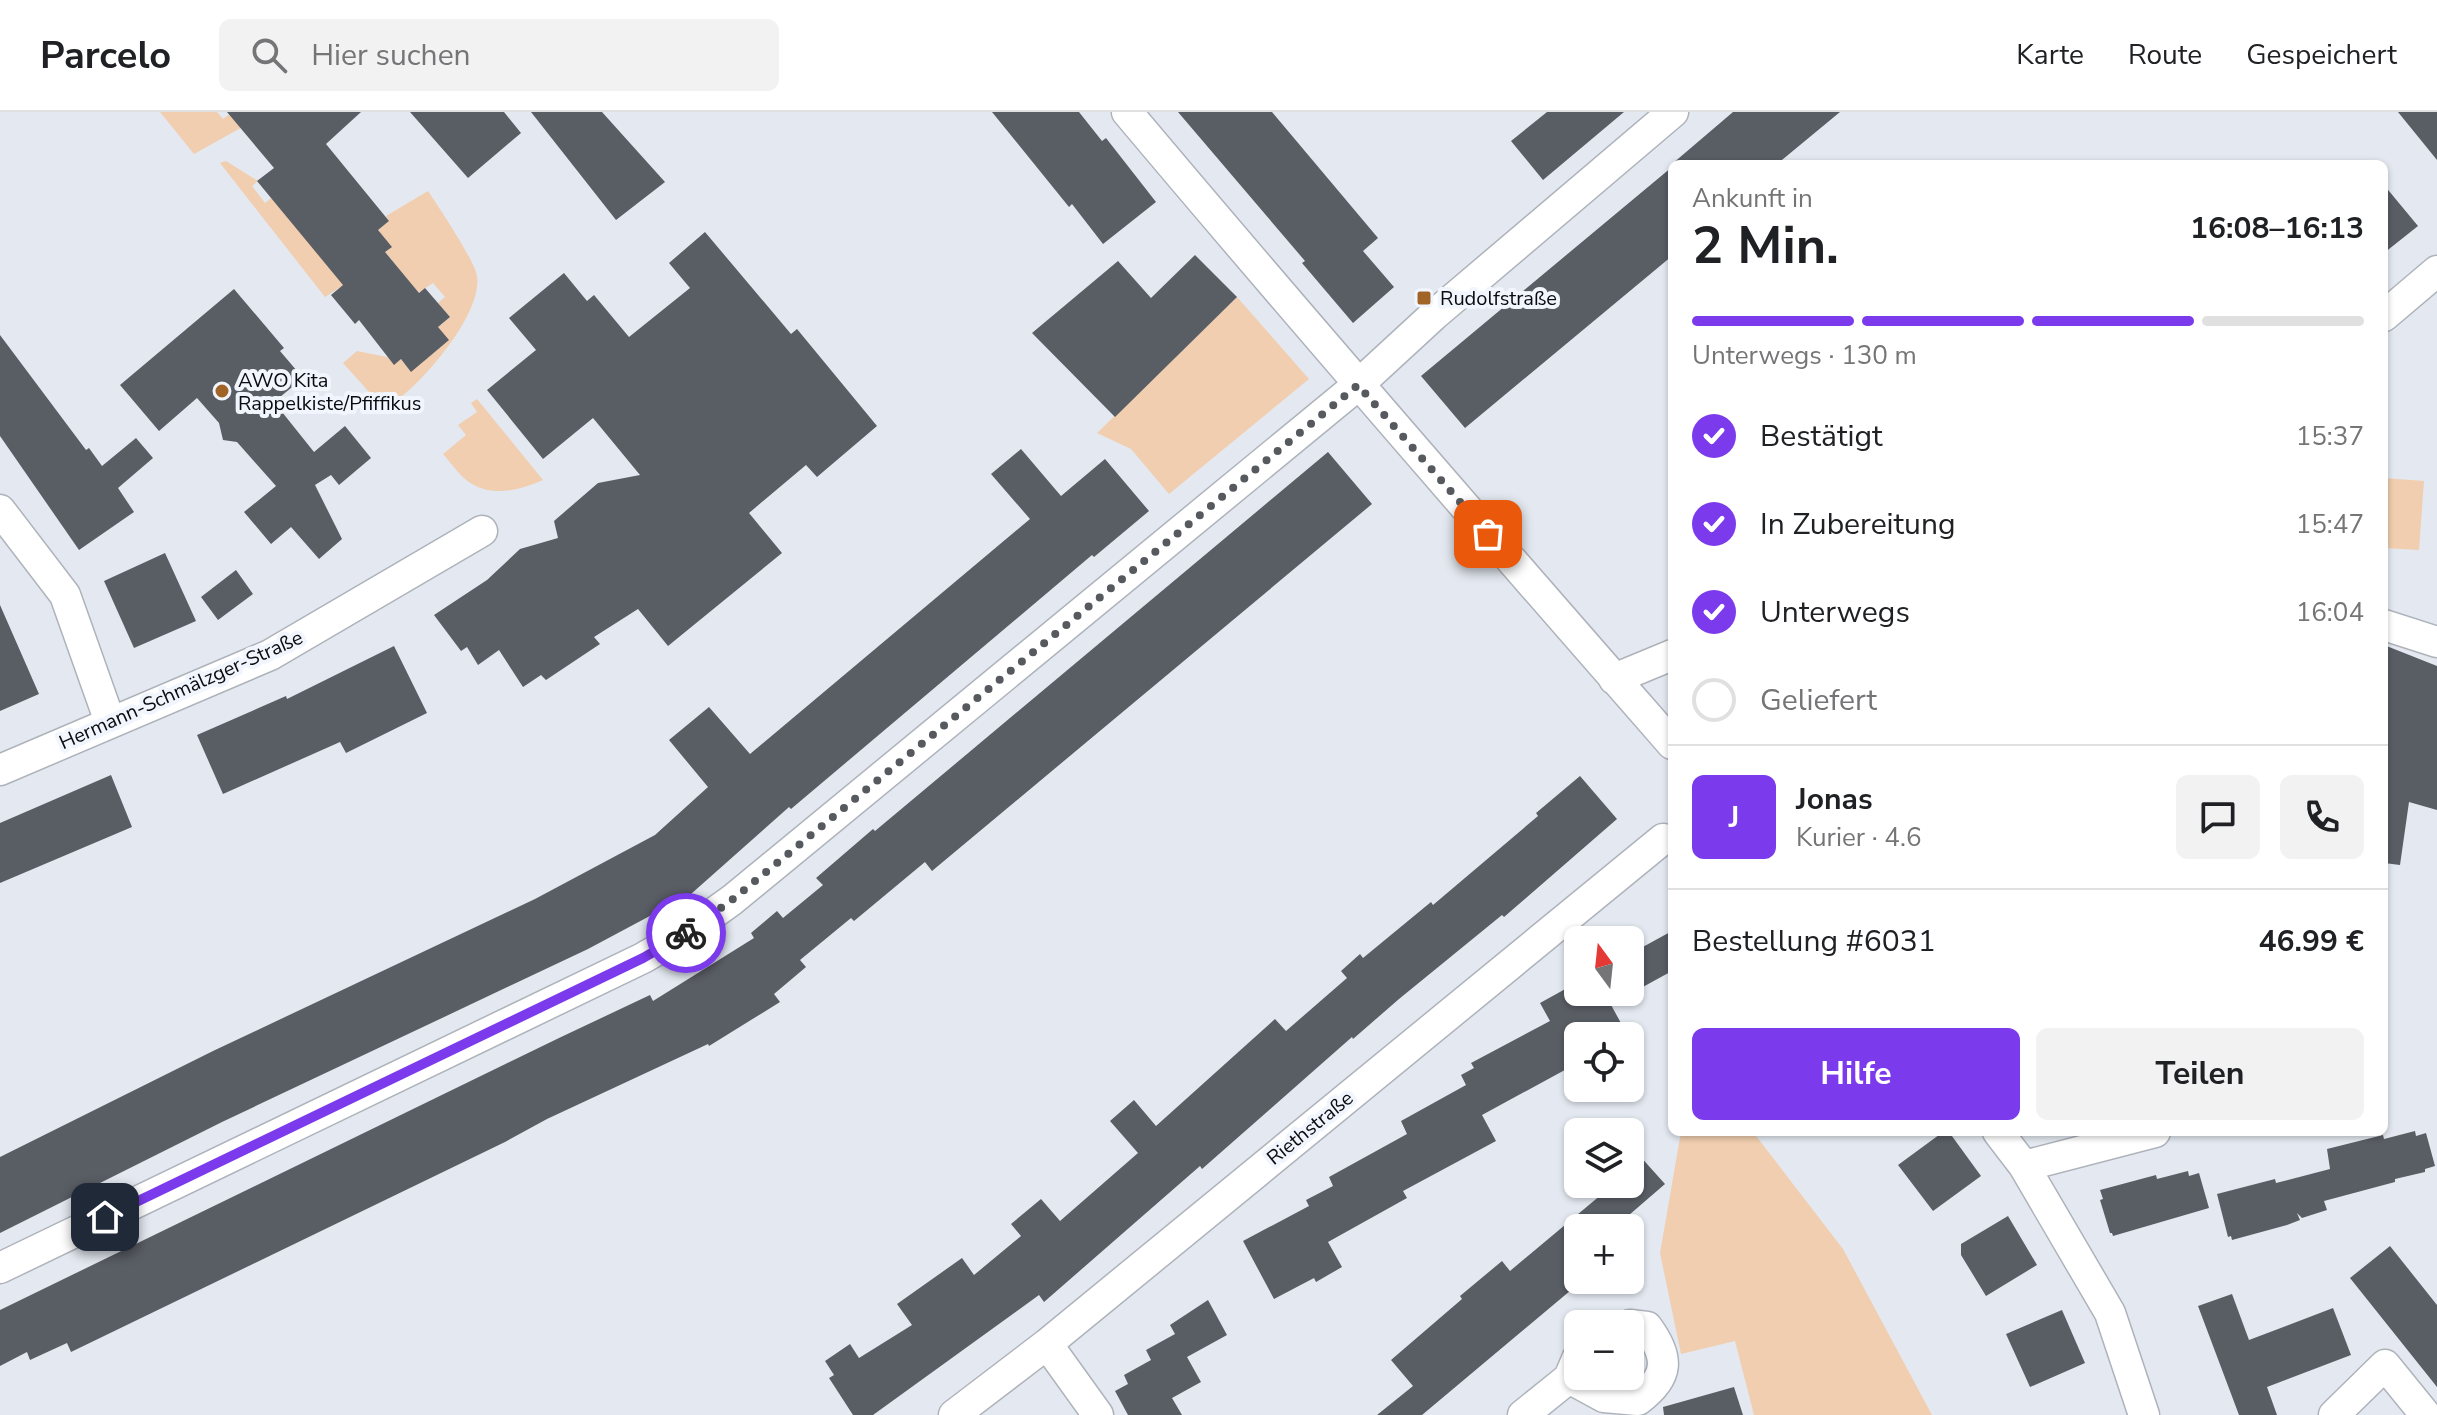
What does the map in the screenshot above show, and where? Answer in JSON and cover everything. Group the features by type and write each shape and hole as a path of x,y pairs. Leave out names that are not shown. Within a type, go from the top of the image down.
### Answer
{"street":[{"path":"1127,112 1358,385 1668,740"},
{"path":"0,1268 643,958 686,933 732,900 1358,385 1446,304 1673,112"},
{"path":"2388,313 2437,271"},
{"path":"0,510 65,595 110,722"},
{"name":"Hermann-Schmälzger-Straße","path":"0,770 270,655 482,531"},
{"path":"2388,626 2437,642"},
{"path":"1614,679 1668,657"},
{"name":"Riethstraße","path":"954,1415 1047,1344 1663,839"},
{"path":"2001,1136 2024,1166 2110,1313 2144,1415"},
{"path":"2024,1166 2140,1136"},
{"path":"1597,1390 1604,1397 1638,1400 1656,1386 1664,1360 1659,1344 1644,1327"},
{"path":"1047,1344 1098,1415"},
{"path":"2334,1415 2385,1365 2427,1411"},
{"path":"1523,1415 1564,1376"}],"shaded area":[{"path":"160,112 217,112 223,119 232,112 255,120 194,154"},
{"path":"226,161 258,181 252,186 265,203 271,198 348,282 325,297 220,163"},
{"path":"428,191 470,258 477,276 476,292 460,329 432,366 403,396 390,405 379,403 343,363 357,351 387,357 394,364 401,359 411,371 438,327 450,317 438,303 445,297 433,283 418,293 385,252 378,230 389,221 386,216"},
{"path":"1237,297 1309,379 1169,494 1131,449 1097,433"},
{"path":"477,399 543,480 506,491 487,490 465,479 443,454 466,435 458,425 477,412 471,403"},
{"path":"2388,478 2424,481 2419,550 2388,548"},
{"path":"1680,1136 1756,1136 1843,1249 1932,1415 1754,1415 1735,1341 1681,1354 1660,1253"}],"building":[{"path":"227,112 361,112 326,144 389,221 378,230 392,247 385,252 419,293 425,288 450,317 438,327 449,340 411,372 401,359 394,365 359,320 355,324 331,295 343,285 257,181 274,168"},
{"path":"410,112 504,112 521,133 468,178"},
{"path":"531,112 602,112 665,182 616,220"},
{"path":"992,112 1079,112 1102,141 1106,138 1156,202 1103,244"},
{"path":"1178,112 1272,112 1378,238 1363,251 1394,287 1353,323 1302,263 1305,261"},
{"path":"1547,112 1624,112 1543,180 1511,141"},
{"path":"1733,112 1840,112 1782,160 1677,160"},
{"path":"2398,112 2437,112 2437,160"},
{"path":"1668,170 1668,259 1465,428 1421,376"},
{"path":"2388,190 2418,226 2388,250"},
{"path":"705,232 791,334 797,329 877,426 817,477 806,465 749,513 782,553 668,646 638,609 594,637 600,644 546,680 541,675 523,687 499,650 478,665 467,647 461,651 434,615 487,580 520,549 558,538 554,521 598,483 640,475 593,418 543,459 487,390 536,350 509,318 564,273 587,301 594,295 629,337 690,288 669,263"},
{"path":"1195,255 1237,297 1115,417 1032,333 1118,261 1151,298"},
{"path":"234,289 284,348 280,351 303,378 274,402 314,452 345,426 371,458 339,485 331,475 315,485 342,539 319,559 291,527 271,544 244,512 276,486 237,442 223,440 219,423 197,398 159,431 120,385"},
{"path":"0,335 86,450 89,448 102,466 136,438 153,458 118,488 134,512 79,550 0,436"},
{"path":"1021,449 1061,496 1105,459 1149,511 1094,557 1092,555 791,809 789,807 691,894 588,949 222,1122 0,1233 0,1157 213,1051 535,899 655,835 708,787 669,740 709,707 750,754 1030,519 991,474"},
{"path":"1328,452 1372,504 932,871 925,862 854,921 851,918 800,960 806,967 774,994 780,1002 709,1046 547,1119 71,1352 67,1343 30,1360 27,1352 0,1366 0,1310 559,1038 650,995 653,1001 754,938 751,933 777,911 783,918 823,885 816,878 873,829 875,831"},
{"path":"165,553 196,621 134,648 104,581"},
{"path":"236,570 253,594 218,620 201,597"},
{"path":"0,605 39,694 0,711"},
{"path":"394,646 427,713 346,753 340,742 223,794 197,735 286,696 287,699"},
{"path":"2388,647 2437,666 2437,810 2409,802 2400,865 2388,864"},
{"path":"111,775 132,827 0,883 0,823"},
{"path":"1580,776 1617,819 1504,917 1502,915 1352,1037 1044,1302 1039,1295 873,1415 853,1415 829,1378 834,1375 825,1361 850,1344 859,1358 912,1325 897,1304 962,1258 974,1275 1021,1236 1011,1224 1041,1199 1060,1221 1138,1153 1110,1121 1134,1100 1156,1126 1275,1019 1286,1031 1347,978 1341,971 1360,954 1363,958 1431,902 1433,905"},
{"path":"1668,933 1668,973 1644,986 1644,946"},
{"path":"1564,990 1564,1006 1612,1006 1620,1022 1564,1022 1564,1070 1482,1115 1496,1141 1403,1191 1407,1198 1328,1242 1342,1267 1316,1282 1314,1278 1274,1299 1243,1241 1309,1206 1306,1200 1333,1186 1329,1177 1407,1134 1401,1121 1466,1085 1461,1075 1474,1068 1471,1063 1550,1021 1540,1003"},
{"path":"2415,1131 2416,1136 2426,1133 2435,1166 2425,1169 2425,1172 2395,1179 2395,1182 2324,1201 2327,1210 2302,1218 2297,1213 2300,1220 2287,1225 2232,1240 2231,1236 2228,1237 2217,1194 2330,1169 2327,1149 2379,1136 2384,1139"},
{"path":"1938,1136 1952,1136 1981,1176 1933,1211 1898,1165"},
{"path":"1644,1161 1665,1184 1630,1214 1578,1214 1597,1198 1644,1198"},
{"path":"2188,1171 2189,1176 2199,1173 2209,1208 2113,1236 2110,1233 2100,1190 2156,1175 2157,1179"},
{"path":"2008,1216 2037,1265 1986,1296 1961,1255 1961,1244"},
{"path":"1564,1226 1566,1294 1422,1415 1377,1415 1413,1386 1391,1360 1502,1261 1510,1271"},
{"path":"2390,1246 2437,1305 2437,1387 2350,1278"},
{"path":"2232,1294 2249,1340 2333,1308 2351,1355 2267,1387 2277,1415 2239,1415 2198,1306"},
{"path":"1208,1300 1227,1335 1187,1357 1201,1382 1172,1398 1182,1415 1128,1415 1115,1391 1128,1384 1124,1375 1151,1360 1146,1350 1175,1334 1170,1325"},
{"path":"2062,1310 2085,1363 2030,1387 2006,1334"},
{"path":"1734,1387 1743,1415 1664,1415 1663,1407"}],"way so far":[{"path":"686,933 732,900 1358,385 1488,534"}],"place":[{"name":"Rudolfstraße","path":"1424,298"},
{"name":"AWO Kita Rappelkiste/Pfiffikus","path":"222,391"}],"route":[{"path":"105,1217 643,958 686,933"}]}
